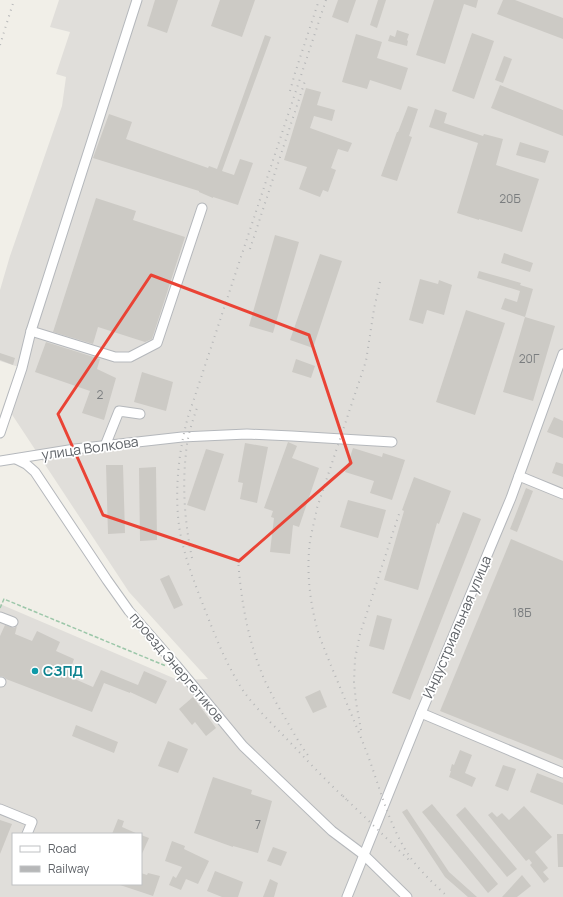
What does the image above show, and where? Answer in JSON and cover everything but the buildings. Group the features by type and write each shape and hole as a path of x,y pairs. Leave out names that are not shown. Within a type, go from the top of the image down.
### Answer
{"street":[{"path":"0,433 22,368 31,331 137,0"},
{"path":"31,331 116,357 130,357 157,343 202,208"},
{"name":"Индустриальная улица","path":"347,897 421,713 511,498 563,354"},
{"path":"105,446 119,411 140,414"},
{"name":"улица Волкова","path":"0,462 75,449 180,437 247,434 392,442"},
{"name":"проезд Энергетиков","path":"16,459 26,464 35,472 107,580 125,604 243,746 332,831 364,855 407,897"},
{"path":"519,476 563,494"},
{"path":"0,617 13,622"},
{"path":"421,713 563,772"},
{"path":"0,809 32,822 27,833"}],"path":[{"path":"0,597 167,666 176,664"},
{"path":"0,608 4,599"}],"highlighted area":[{"path":"151,275 309,335 351,463 239,561 103,515 58,414"}],"shaded area":[{"path":"59,0 563,0 563,897 0,897 0,604 178,680 208,679 129,592 11,413 22,368 0,361 0,290 10,256 62,106 66,77 56,74 70,32 50,27"}],"railway":[{"path":"0,45 14,0"},
{"path":"290,91 319,0"},
{"path":"326,0 188,417 179,460 177,504 180,532 191,571 218,641 238,682 244,692 264,715 347,800"},
{"path":"250,249 305,81"},
{"path":"380,282 366,361 317,508 310,541 308,565 310,588 313,612 319,635 367,753 396,833 414,862 448,897"},
{"path":"192,558 186,519 184,479 187,442 197,408"},
{"path":"361,730 354,682 355,659 360,634 399,514"},
{"path":"238,559 246,621 259,666 276,703 299,743 310,758"},
{"path":"343,796 409,860"}],"place":[{"name":"СЗПД","path":"35,671"}]}
